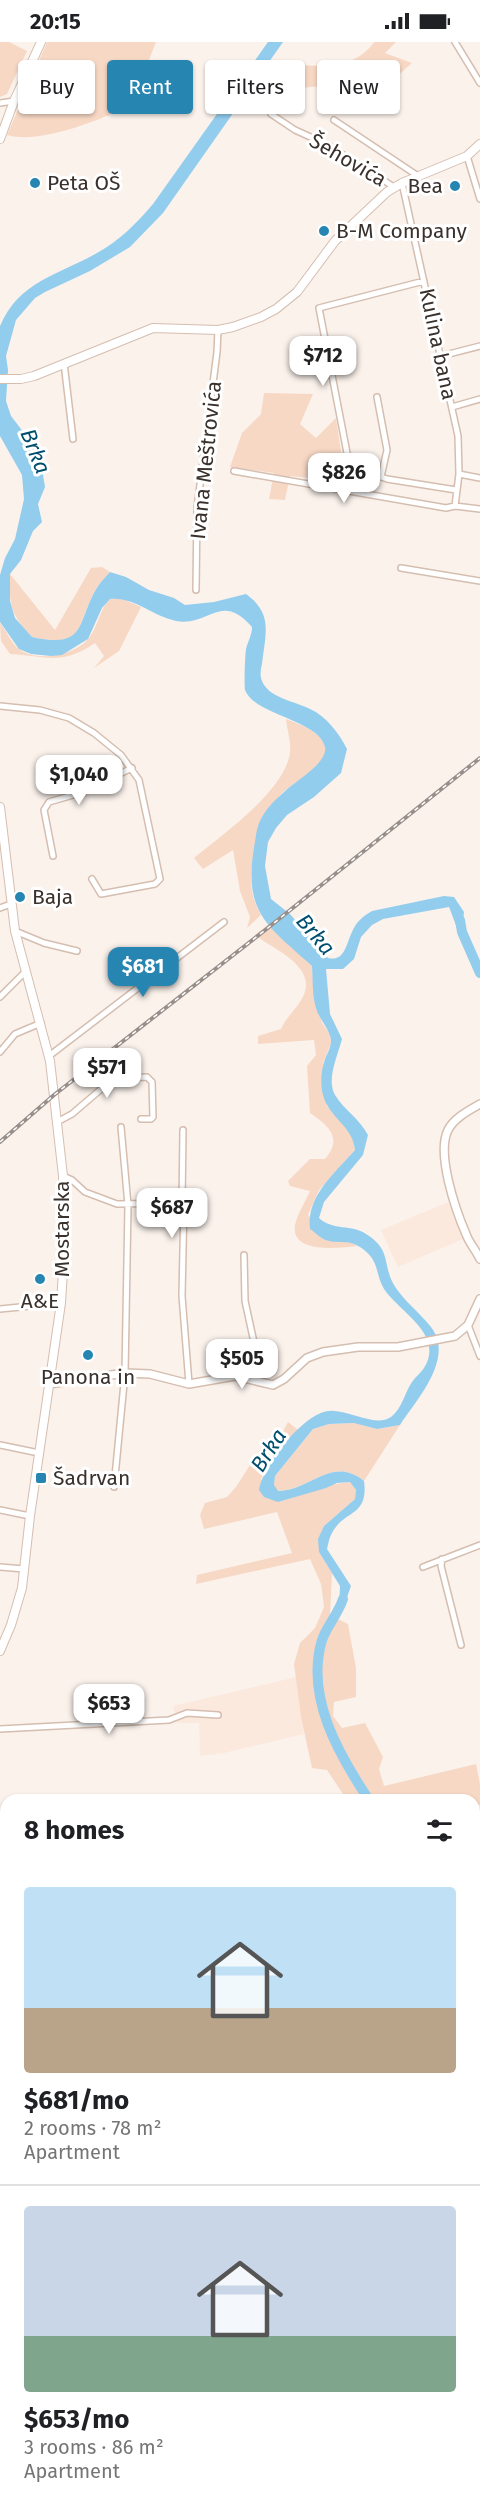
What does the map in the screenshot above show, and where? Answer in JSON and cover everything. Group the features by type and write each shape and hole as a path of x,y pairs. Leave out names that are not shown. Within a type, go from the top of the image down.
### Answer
{"main road":[{"path":"0,139 14,101 41,42"},
{"path":"0,379 34,376 153,328 218,330 242,325 286,301 297,292 335,241 394,187 467,156 480,144"},
{"name":"Mostarska","path":"0,807 15,931 49,1056 63,1176 65,1240 61,1303 24,1569 18,1606 0,1651"}],"street":[{"path":"455,42 480,83"},
{"path":"0,103 14,101"},
{"name":"Šehovića","path":"271,114 295,130 328,145 394,187"},
{"path":"334,120 418,176"},
{"path":"467,156 480,199"},
{"name":"Kulina bana","path":"402,183 458,436 459,474 454,506"},
{"path":"424,281 319,308 348,458 355,468 381,477 456,490"},
{"name":"Ivana Meštrovića","path":"196,590 197,508 218,330"},
{"path":"441,356 480,346"},
{"path":"64,363 73,439"},
{"path":"377,397 387,450 381,477"},
{"path":"452,407 480,399"},
{"path":"234,471 348,493 446,508 454,506 480,509"},
{"path":"459,474 480,478"},
{"path":"401,568 480,581"},
{"path":"0,706 40,710 69,718 108,743 132,768 139,780 160,879 155,884 101,894 92,879"},
{"path":"52,856 45,810 49,802 80,793 132,768"},
{"path":"0,908 11,904"},
{"path":"49,1056 224,922"},
{"path":"15,931 44,943 77,951"},
{"path":"0,997 25,972"},
{"path":"0,1052 15,1034 41,1023"},
{"path":"57,1122 72,1114 114,1078 120,1077 147,1077 152,1082 153,1117 141,1119"},
{"path":"480,1104 451,1125 444,1147 447,1173 465,1233 480,1259"},
{"path":"114,1487 125,1372 128,1205 121,1126"},
{"path":"183,1130 182,1203 185,1209 183,1326 189,1384"},
{"path":"63,1176 85,1191 117,1204 182,1203"},
{"path":"244,1255 246,1301 260,1370 258,1382"},
{"path":"49,1384 125,1372 150,1374 189,1384 235,1376 269,1386 278,1384 307,1358 322,1352 358,1347 398,1347 445,1339 459,1333 468,1325 480,1299"},
{"path":"0,1309 61,1303"},
{"path":"468,1325 480,1356"},
{"path":"0,1445 39,1453"},
{"path":"0,1510 30,1515"},
{"path":"423,1567 480,1545"},
{"path":"442,1559 441,1566 461,1645"},
{"path":"0,1567 24,1569"},
{"path":"0,1729 169,1720 187,1713 218,1715"}],"shaded area":[{"path":"0,42 9,42 27,51 23,60 18,60 18,70 7,94 0,97"},
{"path":"47,42 156,42 149,60 107,60 107,114 111,114 55,133 21,137 7,135 18,109 18,114 95,114 95,60 39,60"},
{"path":"374,42 396,42 385,53 412,63 400,74 400,60 352,60 365,52"},
{"path":"305,65 317,66 317,86 305,88"},
{"path":"264,393 313,394 300,424 316,438 336,418 343,465 311,461 309,478 290,476 285,500 269,499 274,473 230,467 242,433 261,414"},
{"path":"102,567 110,572 97,587 78,630 72,636 50,640 32,637 19,622 12,608 10,574 55,630 91,568"},
{"path":"120,598 141,607 119,651 94,668 104,656 95,643 73,655 54,658 10,654 1,641 0,623 16,646 26,653 45,656 65,653 82,645 88,639 110,599"},
{"path":"286,719 318,735 325,746 325,753 312,771 281,794 271,812 257,846 252,869 252,892 261,915 247,928 250,917 240,891 233,850 203,869 194,858 251,811 277,781 286,767 290,752"},
{"path":"269,924 312,966 314,993 322,1023 330,1034 331,1043 323,1063 327,1106 349,1130 354,1139 355,1150 319,1190 308,1215 328,1241 348,1241 357,1246 318,1247 300,1241 296,1234 296,1221 310,1191 290,1186 288,1181 310,1159 325,1159 333,1145 333,1139 328,1128 310,1113 307,1066 316,1055 314,1040 258,1044 258,1036 281,1029 300,1002 305,990 305,979 293,961 255,935"},
{"path":"448,1202 463,1239 398,1267 381,1230"},
{"path":"288,1422 298,1430 272,1460 261,1479 278,1502 342,1483 350,1482 356,1490 355,1499 324,1526 319,1552 332,1573 330,1615 348,1624 356,1668 356,1697 334,1702 333,1716 342,1728 365,1723 383,1757 379,1769 384,1786 476,1764 480,1794 343,1794 327,1770 312,1768 301,1717 294,1664 300,1643 315,1628 324,1607 321,1584 310,1559 196,1584 197,1575 292,1553 277,1512 204,1529 200,1515 205,1503 227,1497 236,1487 266,1440 281,1435"},
{"path":"355,1423 377,1429 400,1425 364,1481 352,1474 331,1473 289,1490 277,1491 274,1485 275,1476 313,1429 329,1424"},
{"path":"296,1677 304,1734 224,1753 200,1756 199,1723 177,1723 173,1706"}],"water":[{"path":"268,42 283,42 270,60 255,60"},
{"path":"217,114 232,114 163,213 130,247 90,271 35,298 16,320 6,356 8,370 6,401 11,416 28,438 41,463 45,487 38,504 42,522 33,531 21,560 10,574 10,601 15,618 32,637 50,640 72,636 78,629 98,586 110,572 126,577 149,590 174,598 185,605 214,602 246,594 261,609 266,626 261,675 264,685 282,698 321,716 336,731 347,749 341,773 314,797 287,815 268,842 265,866 271,899 290,914 328,958 334,959 344,951 358,922 372,911 444,896 454,897 464,912 462,932 457,928 449,907 383,919 372,925 361,937 354,959 343,969 326,969 330,1014 342,1039 332,1074 333,1089 335,1095 368,1135 363,1155 324,1202 319,1218 330,1225 361,1231 380,1246 394,1285 431,1327 437,1339 439,1352 431,1378 400,1425 377,1429 354,1423 329,1424 313,1429 275,1476 274,1485 278,1491 290,1490 331,1473 352,1474 364,1481 363,1501 336,1527 327,1549 351,1586 339,1611 340,1586 319,1552 318,1539 324,1526 355,1499 356,1490 350,1482 337,1483 278,1502 264,1497 259,1490 262,1480 286,1442 296,1431 319,1414 336,1411 377,1420 391,1417 398,1410 412,1382 424,1368 429,1356 429,1345 418,1324 384,1289 375,1263 363,1249 346,1242 326,1240 310,1229 310,1217 317,1196 331,1176 355,1150 346,1128 330,1110 323,1095 322,1073 331,1041 315,1003 312,966 271,928 262,916 252,888 252,870 258,825 264,814 280,795 316,766 321,760 325,747 320,738 311,730 260,706 251,699 245,690 245,676 246,649 252,627 232,612 223,611 187,622 176,621 127,601 110,599 102,608 88,639 62,655 51,656 31,654 19,649 0,622 0,575 5,558 15,539 24,499 22,475 0,436 0,326 8,311 29,288 105,248 120,237 153,204"}],"waterway":[{"path":"460,920 462,932 480,973"},
{"name":"Brka","path":"343,1599 322,1640 318,1661 318,1683 321,1704 336,1745 365,1794"}],"railway":[{"path":"0,1142 54,1095 480,758"}],"place":[{"name":"Peta OŠ","path":"35,183"},
{"name":"Bea","path":"455,186"},
{"name":"B-M Company","path":"324,231"},
{"name":"Baja","path":"20,897"},
{"name":"A&E","path":"40,1279"},
{"name":"Panona in","path":"88,1355"},
{"name":"Šadrvan","path":"41,1478"}]}
